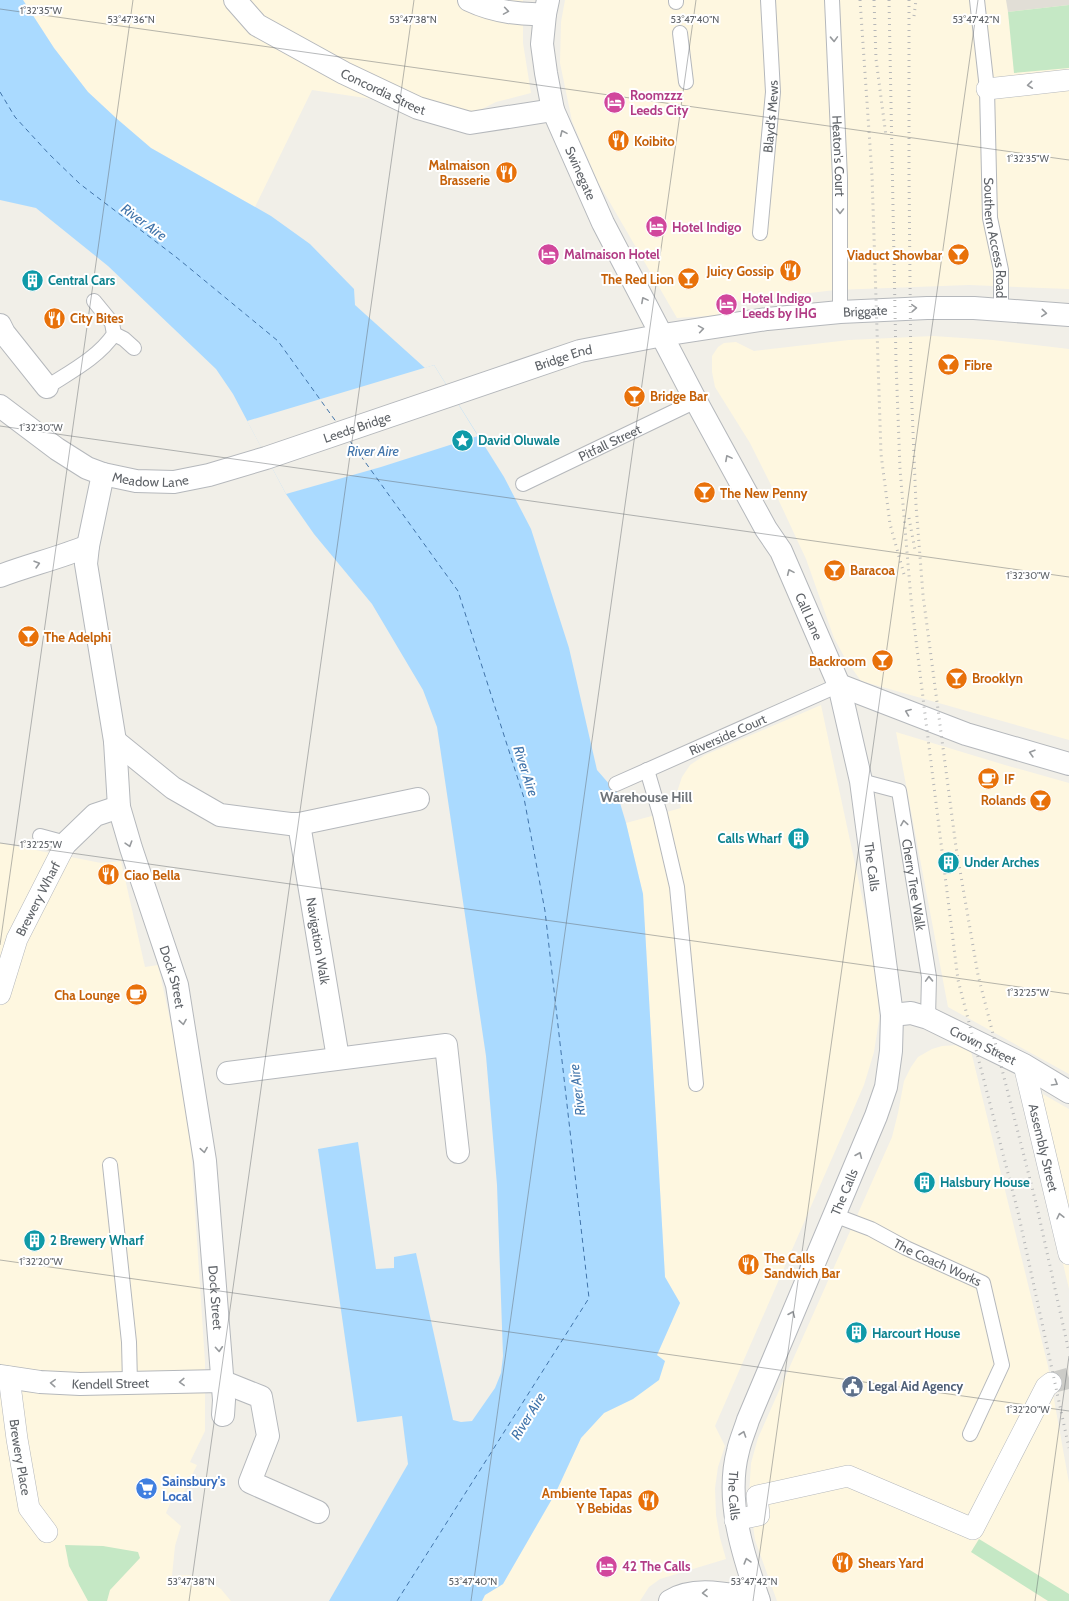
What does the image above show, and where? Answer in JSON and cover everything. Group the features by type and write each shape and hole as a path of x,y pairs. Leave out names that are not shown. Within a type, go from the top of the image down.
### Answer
{"street":[{"name":"Concordia Street","path":"235,0 257,25 344,73 418,108 470,123 553,110"},
{"path":"469,0 485,8 530,15 547,7"},
{"name":"Swinegate","path":"547,7 542,44 553,110 603,223 662,335"},
{"path":"986,90 1069,80"},
{"name":"Briggate","path":"662,335 767,319 840,312 946,307 1001,309 1069,315"},
{"path":"1,334 47,387"},
{"name":"Bridge End","path":"467,390 589,348 662,335"},
{"name":"Call Lane","path":"662,335 766,529 781,551 839,685"},
{"name":"Leeds Bridge","path":"247,464 467,390"},
{"name":"Meadow Lane","path":"0,406 37,434 81,464 104,474 136,481 174,482 209,475 247,464"},
{"name":"Dock Street","path":"104,474 88,546 86,564 115,741 119,807 130,848 177,985 205,1161 224,1400 223,1415"},
{"path":"0,576 88,546"},
{"path":"839,685 966,734 1069,764"},
{"name":"The Calls","path":"670,1601 675,1598 695,1593 717,1592 758,1600 735,1520 734,1479 737,1452 748,1420 876,1116 886,1087 892,1051 892,1015 860,780 839,685"},
{"path":"115,741 173,788 220,815 299,824 418,799"},
{"name":"Brewery Wharf","path":"0,994 17,939 66,843 95,815 119,807"},
{"name":"Navigation Walk","path":"299,824 338,1058"},
{"name":"Crown Street","path":"892,1015 912,1013 928,1018 1024,1065 1069,1092"},
{"path":"228,1073 446,1045 458,1152"},
{"name":"Assembly Street","path":"1024,1065 1069,1254"},
{"name":"Kendell Street","path":"4,1377 40,1382 80,1384 222,1381"},
{"name":"Brewery Place","path":"4,1377 29,1508 47,1532"},
{"path":"222,1381 261,1397 268,1436 250,1482 318,1512"},
{"path":"735,1520 759,1515 758,1496 848,1476 973,1529 1046,1387 1051,1383"}],"lane":[{"name":"Blayd's Mews","path":"760,233 773,92 768,0"},
{"name":"Heaton's Court","path":"832,0 840,178 840,312"},
{"name":"Southern Access Road","path":"977,0 986,90 990,218 1001,270 1001,309"},
{"path":"680,33 686,82"},
{"path":"47,387 93,356 108,343 114,334 112,322 94,301"},
{"path":"114,334 124,339 134,348"},
{"name":"Pitfall Street","path":"523,484 696,400"},
{"name":"Riverside Court","path":"616,784 839,685"},
{"path":"646,770 660,814 677,886 696,1084"},
{"name":"Cherry Tree Walk","path":"860,780 899,791 929,977 928,1018"},
{"path":"40,836 66,843"},
{"path":"110,1165 129,1342 130,1383"},
{"name":"The Coach Works","path":"834,1215 871,1229 906,1248 983,1284 1002,1364 970,1434"}],"shaded area":[{"path":"23,0 523,0 523,43 531,93 496,102 472,114 312,90 255,207 151,148 116,118 88,92 54,48"},
{"path":"565,0 1069,0 1069,289 969,285 835,290 734,302 723,315 677,318 598,182 572,121 560,63 561,22"},
{"path":"1006,0 1069,0 1069,5 1008,12"},
{"path":"933,336 993,340 1069,349 1069,740 861,681 846,660 834,638 806,559 750,443 715,387 712,372 712,356 718,347 724,343 736,342 754,351 849,340"},
{"name":"Calls Wharf","path":"821,705 873,948 878,990 879,1020 874,1052 864,1085 715,1426 725,1446 718,1467 715,1488 716,1515 726,1559 660,1579 649,1587 640,1601 482,1601 485,1595 503,1584 556,1492 581,1438 604,1413 633,1399 657,1355 680,1303 665,1277 643,894 626,823 681,808 677,792 682,777 690,765 705,755"},
{"path":"896,732 1069,783 1069,1074 948,1007"},
{"path":"0,843 101,863 121,861 145,967 158,965 175,1042 190,1134 205,1362 205,1431 190,1462 197,1465 181,1498 174,1495 166,1513 181,1526 175,1546 172,1576 189,1575 206,1579 221,1589 231,1601 0,1601"},
{"path":"958,1045 970,1047 1048,1366 1069,1483 1069,1601 777,1601 755,1540 749,1495 751,1463 758,1438 892,1137 904,1081 911,1067 918,1057 932,1049 942,1046"},
{"path":"1020,1081 1069,1109 1069,1289"}],"green space":[{"path":"1069,5 1069,68 1014,73 1008,12"},
{"path":"979,1539 1069,1594 1069,1601 1048,1601 971,1552"},
{"path":"65,1545 103,1546 138,1552 140,1558 110,1590 107,1601 88,1601 69,1566"}],"water":[{"name":"River Aire","path":"0,0 23,0 54,48 88,92 151,148 271,216 310,244 354,289 355,305 425,368 434,365 504,477 531,529 569,648 597,770 617,793 626,823 643,894 665,1277 680,1303 657,1355 665,1361 659,1380 633,1399 604,1413 581,1438 556,1492 503,1584 485,1595 482,1601 329,1601 408,1464 402,1416 357,1422 318,1149 358,1142 376,1269 394,1268 394,1257 416,1253 453,1420 461,1422 472,1421 495,1388 501,1373 503,1356 497,1185 486,1056 437,727 423,690 372,604 314,534 286,494 233,394 216,369 108,266 36,208 0,200"}],"pier":[{"path":"434,365 478,436 381,467 286,494 247,421"}],"ferry route":[{"path":"0,92 15,117 49,154 80,184 176,257 278,341 337,423"},
{"path":"350,441 458,591 524,798 545,911 589,1298 397,1601"}],"tunnel":[{"path":"1051,1383 1069,1378"}],"railway":[{"path":"860,0 872,175 881,454 890,524 905,578"},
{"path":"874,0 876,59 886,136"},
{"path":"889,0 896,362 900,469 911,599 958,980 1018,1212 1069,1448"},
{"path":"909,0 911,383 916,505 923,595 956,847 978,975 1037,1207 1069,1352"},
{"path":"914,16 916,0"},
{"path":"909,518 915,550"}],"place":[{"name":"Roomzzz Leeds City","path":"614,102"},
{"name":"Koibito","path":"619,141"},
{"name":"Malmaison Brasserie","path":"506,172"},
{"name":"Hotel Indigo","path":"656,227"},
{"name":"Malmaison Hotel","path":"548,254"},
{"name":"Viaduct Showbar","path":"958,255"},
{"name":"Juicy Gossip","path":"790,271"},
{"name":"The Red Lion","path":"689,279"},
{"name":"Central Cars","path":"33,280"},
{"name":"Hotel Indigo Leeds by IHG","path":"727,305"},
{"name":"City Bites","path":"55,318"},
{"name":"Fibre","path":"949,365"},
{"name":"Bridge Bar","path":"635,396"},
{"name":"David Oluwale","path":"463,440"},
{"name":"The New Penny","path":"704,493"},
{"name":"Baracoa","path":"835,570"},
{"name":"The Adelphi","path":"28,637"},
{"name":"Backroom","path":"882,661"},
{"name":"Brooklyn","path":"956,678"},
{"name":"IF","path":"988,779"},
{"name":"Rolands","path":"1041,800"},
{"name":"Calls Wharf","path":"798,838"},
{"name":"Under Arches","path":"948,862"},
{"name":"Ciao Bella","path":"108,875"},
{"name":"Cha Lounge","path":"136,995"},
{"name":"Halsbury House","path":"924,1182"},
{"name":"2 Brewery Wharf","path":"34,1240"},
{"name":"The Calls Sandwich Bar","path":"749,1265"},
{"name":"Harcourt House","path":"856,1333"},
{"name":"Legal Aid Agency","path":"852,1386"},
{"name":"Sainsbury's Local","path":"147,1488"},
{"name":"Ambiente Tapas Y Bebidas","path":"648,1500"},
{"name":"Shears Yard","path":"842,1563"},
{"name":"42 The Calls","path":"606,1566"}],"district":[{"name":"Warehouse Hill","path":"646,797"}]}
